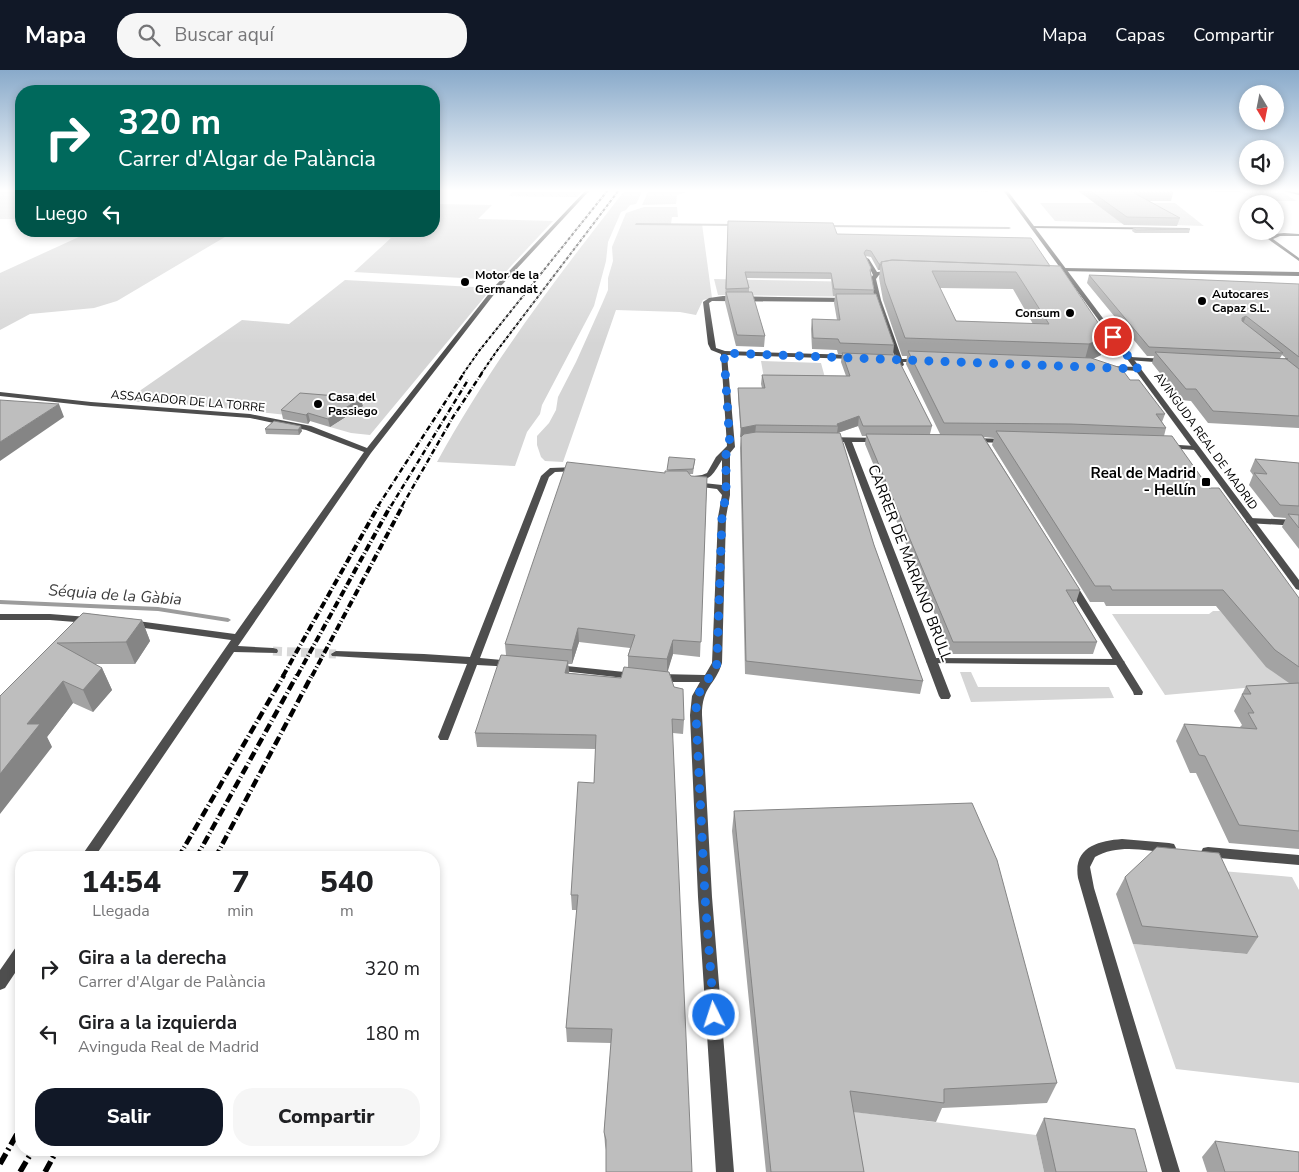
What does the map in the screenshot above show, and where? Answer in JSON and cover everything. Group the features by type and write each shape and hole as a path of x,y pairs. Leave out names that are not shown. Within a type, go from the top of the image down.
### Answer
{"street":[{"path":"91,851 368,451 497,287 540,241"},
{"name":"AVINGUDA REAL DE MADRID","path":"1043,241 1299,587"},
{"path":"1274,241 1299,259"},
{"path":"867,259 875,274 899,273"},
{"path":"1064,270 1299,274"},
{"path":"877,274 873,279 878,300 903,372"},
{"path":"1062,278 1070,279"},
{"path":"853,300 724,298 706,300 712,349 724,353 863,358"},
{"path":"870,300 878,300"},
{"path":"724,353 728,450 726,495 722,517 717,663 716,668 697,699 696,714 705,897 725,1172"},
{"path":"877,358 929,362"},
{"path":"1130,359 1177,361"},
{"path":"1098,368 1138,369"},
{"name":"ASSAGADOR DE LA TORRE","path":"0,394 91,404 250,416 308,428 368,451"},
{"path":"820,439 887,440"},
{"name":"CARRER DE MARIANO BRULL","path":"847,440 944,696"},
{"path":"964,440 985,445 1020,441"},
{"path":"726,495 724,490 714,485 680,481 710,475 716,468 716,462 728,450 741,442"},
{"path":"1156,446 1195,448"},
{"path":"444,737 472,660 545,476 552,470 568,468 586,470"},
{"path":"1250,521 1299,524"},
{"path":"1066,575 1138,692"},
{"path":"0,617 50,616 99,620"},
{"path":"118,622 158,625 238,638"},
{"path":"230,648 273,650"},
{"path":"336,654 472,660 520,665"},
{"path":"931,661 1120,662"},
{"path":"548,668 673,680 708,679"},
{"path":"1171,1172 1087,888 1084,870 1085,860 1095,849 1109,844 1299,860"},
{"path":"0,983 15,961"}],"shaded area":[{"path":"69,241 217,241 117,301 94,308 30,314 0,330 0,273"},
{"path":"387,241 534,241 498,280 354,272"},
{"path":"585,241 608,241 606,261 594,306 542,405 540,414 527,432 515,466 437,462 502,356"},
{"path":"614,241 704,241 712,298 703,300 696,315 680,312 616,310 563,462 545,461 541,457 537,445 537,436 549,423 556,410 558,397 608,290 608,278 613,261 612,247"},
{"path":"714,279 861,282 866,297 718,295"},
{"path":"345,280 492,288 370,435 351,433 330,427 358,410 366,401 307,397 287,415 202,406 125,401 242,320 289,324"},
{"path":"761,361 821,363 827,385 765,384"},
{"path":"1213,611 1220,611 1249,645 1299,683 1165,695 1112,614 1209,614"},
{"path":"960,672 971,672 978,687 1109,687 1114,698 971,702"},
{"path":"1210,870 1292,877 1299,890 1299,1083 1176,1069 1133,944 1246,954"},
{"path":"832,1109 1036,1135 1044,1172 855,1172"}],"building":[{"path":"727,241 1033,241 1050,266 892,260 879,264 871,251 866,250 864,253 871,268 874,290 834,289 831,273 745,272 749,288 726,289"},
{"path":"892,260 1060,266 1107,336 1089,344 905,338 885,283 881,262","holes":["932,271 1016,272 1049,324 956,321"]},
{"path":"1089,275 1299,284 1299,357 1246,316 1242,318 1242,321 1283,353 1149,347"},
{"path":"726,292 752,292 765,336 737,335"},
{"path":"836,294 876,294 894,345 840,343 838,339 813,338 812,319 840,320"},
{"path":"908,351 1091,358 1121,368 1130,380 1139,380 1165,414 1156,414 1166,428 1071,424 944,423"},
{"path":"1155,352 1286,359 1299,369 1299,416 1213,411 1196,389 1186,389"},
{"path":"842,353 896,355 932,426 863,426 859,416 837,424 838,426 756,425 741,428 738,388 765,388 762,375 850,376"},
{"path":"300,393 361,398 328,419 308,413 306,415 281,410"},
{"path":"0,400 59,404 0,442"},
{"path":"274,421 301,426 298,430 265,429"},
{"path":"996,431 1172,436 1209,488 1219,488 1299,598 1299,667 1275,650 1223,590 1112,590 1110,586 1095,586"},
{"path":"756,432 840,433 874,545 923,681 746,661 741,437 744,434"},
{"path":"866,434 982,435 1080,590 1066,590 1097,642 953,642"},
{"path":"669,457 695,459 693,469 667,470"},
{"path":"1255,459 1299,463 1299,506 1280,505 1254,473 1267,474"},
{"path":"567,462 665,473 665,471 687,471 691,476 707,477 701,642 673,640 667,659 628,656 635,635 578,628 572,650 505,644"},
{"path":"1288,514 1299,515 1299,528"},
{"path":"83,613 142,620 126,642 57,643 102,668 83,690 63,681 27,724 40,724 0,774 0,696"},
{"path":"501,655 568,661 565,673 621,678 624,667 669,672 674,687 683,689 684,720 672,719 692,1172 606,1172 606,1140 604,1132 612,1029 566,1028 578,895 571,895 578,782 594,783 596,735 475,733"},
{"path":"1299,683 1299,831 1239,825 1205,756 1199,755 1184,724 1257,729 1248,713 1254,713 1242,694 1251,694 1246,686"},
{"path":"972,803 997,860 1057,1083 944,1089 944,1103 850,1091 864,1172 771,1172 734,811"},
{"path":"1157,847 1219,853 1258,937 1142,926 1125,877"},
{"path":"1044,1118 1135,1129 1147,1172 1056,1172"},
{"path":"1215,1141 1299,1152 1299,1172 1225,1172"}],"waterway":[{"name":"Séquia de la Gàbia","path":"0,602 158,609 228,620"}],"tunnel":[{"path":"273,651 336,654"}],"railway":[{"path":"463,374 479,351 567,241"},
{"path":"481,374 580,241"},
{"path":"378,506 464,373"},
{"path":"402,506 453,417 482,373"},
{"path":"391,506 468,380"},
{"path":"283,676 379,505"},
{"path":"297,676 391,505"},
{"path":"312,676 403,505"},
{"path":"182,851 284,675"},
{"path":"200,851 297,675"},
{"path":"219,851 312,675"},
{"path":"0,1164 15,1138"},
{"path":"20,1172 29,1156"},
{"path":"45,1172 54,1156"}],"place":[{"name":"Motor de la Germandat","path":"465,282"},
{"name":"Autocares Capaz S.L.","path":"1202,301"},
{"name":"Consum","path":"1070,313"},
{"name":"Casa del Passiego","path":"318,404"},
{"name":"Real de Madrid - Hellín","path":"1206,482"}],"route":[{"path":"714,1015 705,897 696,714 697,699 701,689 716,668 717,663 722,509 726,495 726,453 730,447 724,353 1138,369 1113,337"}]}
